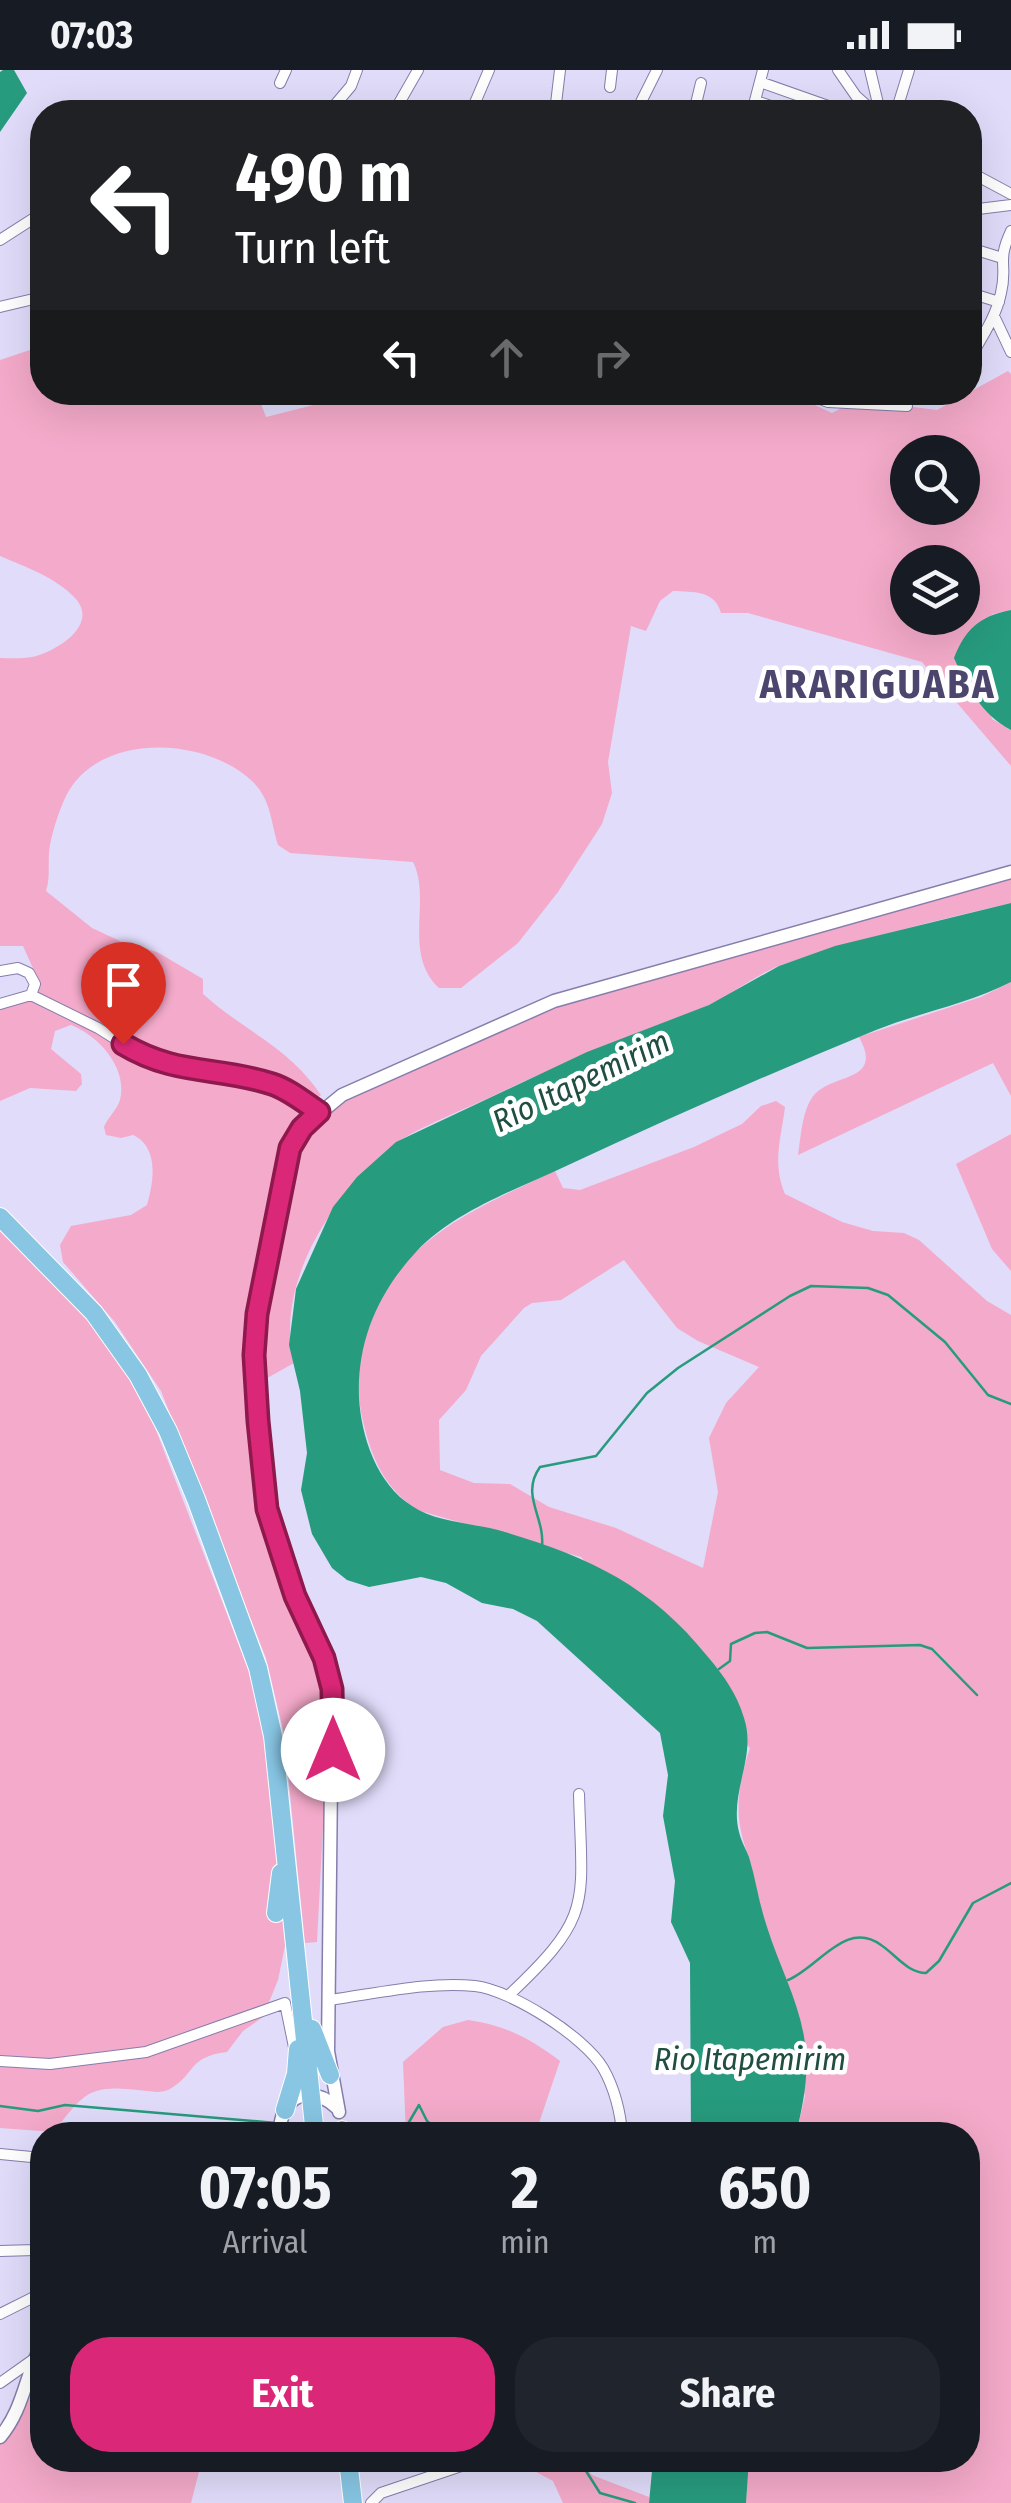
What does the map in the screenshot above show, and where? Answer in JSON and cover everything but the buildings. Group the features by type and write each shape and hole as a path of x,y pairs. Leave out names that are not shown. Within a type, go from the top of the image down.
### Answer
{"highway":[{"path":"0,1217 94,1313 138,1375 168,1431 258,1668 273,1736 285,1848 297,2063 283,2122"},
{"path":"276,1914 285,1848"},
{"path":"292,2001 327,2062"},
{"path":"292,2001 314,2122"},
{"path":"349,2472 352,2503"}],"street":[{"path":"280,83 286,70"},
{"path":"339,100 351,86 357,70"},
{"path":"401,100 418,70"},
{"path":"476,100 490,70"},
{"path":"556,100 560,70"},
{"path":"610,87 612,70"},
{"path":"642,100 657,70"},
{"path":"838,70 861,100"},
{"path":"870,70 875,100"},
{"path":"900,100 910,70"},
{"path":"762,76 817,100"},
{"path":"697,100 701,82"},
{"path":"982,178 1011,194"},
{"path":"982,209 1011,205"},
{"path":"0,240 30,221"},
{"path":"982,330 999,302 1004,280 999,257 1011,231"},
{"path":"982,252 999,257"},
{"path":"982,297 999,302"},
{"path":"0,307 30,300"},
{"path":"994,316 1011,352"},
{"path":"887,405 907,406"},
{"path":"339,2122 327,2062 332,1689 324,1658 295,1596 267,1509 254,1355 257,1314 290,1148 302,1128 342,1095 554,1001 1011,872"},
{"path":"0,971 18,968 29,973 35,984 31,996"},
{"path":"0,1004 31,996 98,1028 149,1060 188,1071 236,1075 277,1085 319,1112"},
{"path":"509,1995 564,1940 579,1907 579,1794"},
{"path":"328,2000 445,1986 474,1986 509,1995 595,2057 617,2105 620,2122"},
{"path":"0,2060 50,2064 146,2052 292,2001"},
{"path":"285,2122 327,2062"},
{"path":"310,2087 328,2099 338,2122"},
{"path":"0,2154 30,2157"},
{"path":"0,2251 30,2250"},
{"path":"0,2314 30,2299"},
{"path":"0,2383 30,2362"},
{"path":"0,2437 23,2401 30,2374"},
{"path":"372,2503 382,2494 445,2472"}],"shaded area":[{"path":"30,350 30,405 262,405 266,417 314,405 815,405 832,413 847,405 897,405 937,410 946,405 982,405 982,385 1008,371 1011,374 1011,610 993,614 980,623 980,545 890,545 890,635 969,635 992,719 1011,730 1011,766 922,662 748,613 721,613 708,596 673,591 660,601 646,631 631,626 608,762 612,793 602,824 558,892 518,943 461,988 439,988 422,959 420,893 413,862 290,853 278,845 259,789 233,767 183,749 129,751 104,759 83,774 64,800 50,845 46,891 92,928 157,952 203,979 203,994 295,1064 321,1095 296,1117 283,1147 258,1309 251,1390 251,1430 262,1502 315,1650 329,1710 317,1942 305,1943 284,1734 266,1658 161,1391 115,1322 63,1262 60,1245 71,1226 131,1215 147,1205 153,1175 151,1156 133,1135 106,1135 104,1127 120,1100 120,1076 101,1045 71,1025 55,1031 51,1049 81,1074 82,1084 76,1091 30,1088 0,1101 0,999 41,986 23,946 0,946 0,658 32,657 52,650 71,636 82,619 76,599 41,574 0,556 0,360"},
{"path":"1011,874 1011,903 868,938 784,964 685,1016 527,1080 402,1139 349,1189 313,1243 293,1302 290,1333 294,1363 262,1381 266,1328 296,1150 321,1111 552,1007"},
{"path":"1011,982 1011,1096 993,1063 798,1155 807,1107 815,1094 854,1074 865,1062 859,1037 981,997"},
{"path":"776,1101 785,1107 778,1161 785,1194 842,1222 873,1231 904,1233 919,1240 987,1301 1011,1315 1011,2503 746,2503 748,2472 980,2472 980,2122 799,2122 805,2096 739,1816 742,1776 750,1748 581,1557 417,1510 396,1492 381,1471 363,1421 359,1374 368,1326 404,1264 436,1235 485,1204 555,1171 563,1188 580,1190 694,1147 742,1124 761,1106","holes":["624,1260 677,1328 759,1367 726,1403 709,1438 718,1492 703,1568 616,1528 549,1507 510,1484 474,1483 440,1470 439,1420 466,1390 481,1356 532,1303 561,1300"]},
{"path":"1011,1134 1011,1271 992,1249 956,1164"},
{"path":"0,1229 89,1320 144,1399 255,1687 266,1737 286,1941 278,1980 263,2017 243,2031 227,2052 205,2058 167,2090 101,2090 83,2098 62,2122 30,2122 30,2130 0,2128"},
{"path":"468,2020 494,2026 517,2034 560,2061 539,2122 405,2122 403,2062 443,2027"},
{"path":"30,2375 30,2472 199,2472 191,2503 0,2503 0,2429"},
{"path":"536,2472 590,2472 649,2497 649,2503 563,2503 553,2481"}],"water":[{"path":"14,70 27,93 0,132 0,72"},
{"path":"1011,610 1011,730 976,699 954,658 963,640 967,635 980,635 980,623"},
{"name":"Rio Itapemirim","path":"1011,903 1011,982 797,1063 505,1193 448,1225 416,1252 391,1284 372,1319 359,1376 367,1443 380,1472 400,1497 431,1516 530,1540 614,1576 639,1591 686,1632 734,1693 747,1732 737,1803 739,1832 801,2022 805,2085 798,2122 691,2122 690,1963 671,1922 675,1881 663,1816 668,1775 660,1733 537,1621 513,1609 482,1603 446,1583 421,1577 369,1587 347,1580 332,1568 312,1534 301,1490 307,1453 300,1391 289,1345 296,1289 333,1207 357,1177 396,1142 587,1052 709,1005 779,966 835,946"},
{"path":"652,2472 748,2472 746,2503 649,2503"}],"waterway":[{"path":"542,1546 532,1487 540,1467 596,1456 647,1393 678,1368 811,1286 868,1288 888,1295 945,1342 988,1395 1011,1404"},
{"path":"719,1669 730,1661 731,1644 755,1633 767,1632 807,1648 920,1645 932,1649 977,1695"},
{"path":"788,1980 844,1941 856,1938 881,1945 908,1967 926,1973 939,1961 973,1903 1011,1883"},
{"path":"0,2106 38,2111 65,2105 264,2122"},
{"path":"409,2122 419,2105 428,2122"},
{"path":"587,2472 600,2493 635,2503"}],"district":[{"name":"ARARIGUABA","path":"878,685"}],"route":[{"path":"123,1044 149,1060 188,1071 236,1075 277,1085 319,1112 302,1128 290,1148 257,1314 254,1355 267,1509 295,1596 324,1658 332,1689 333,1750"}]}
